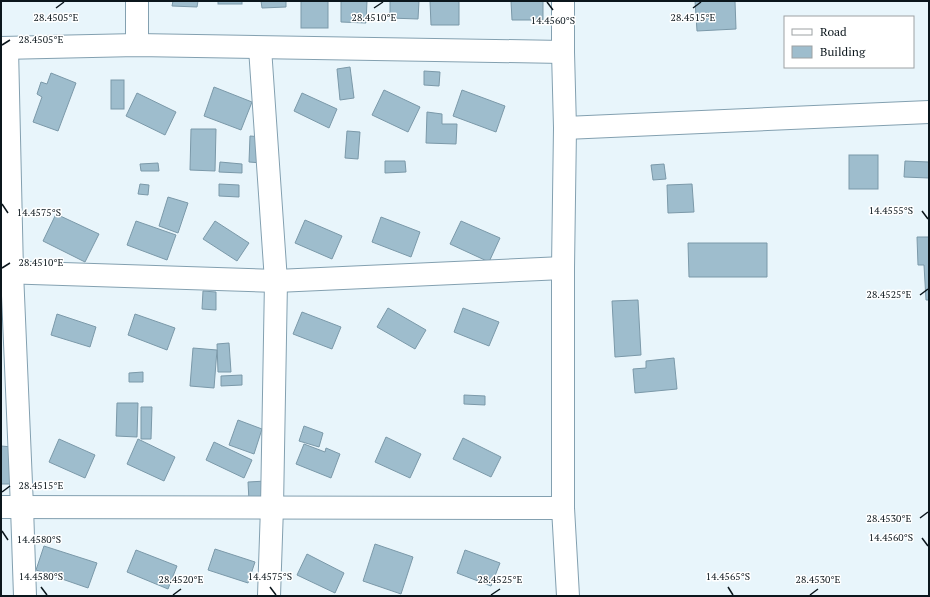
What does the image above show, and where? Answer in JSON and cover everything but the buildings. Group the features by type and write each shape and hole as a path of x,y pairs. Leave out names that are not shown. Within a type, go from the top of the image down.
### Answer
{"street":[{"path":"137,1 137,45"},
{"path":"563,1 565,128 563,268 563,508 568,596"},
{"path":"25,596 12,507 6,272 4,48 137,45 563,52"},
{"path":"260,48 276,281 269,596"},
{"path":"565,128 929,112"},
{"path":"6,272 276,281 563,268"},
{"path":"12,507 563,508"}]}
